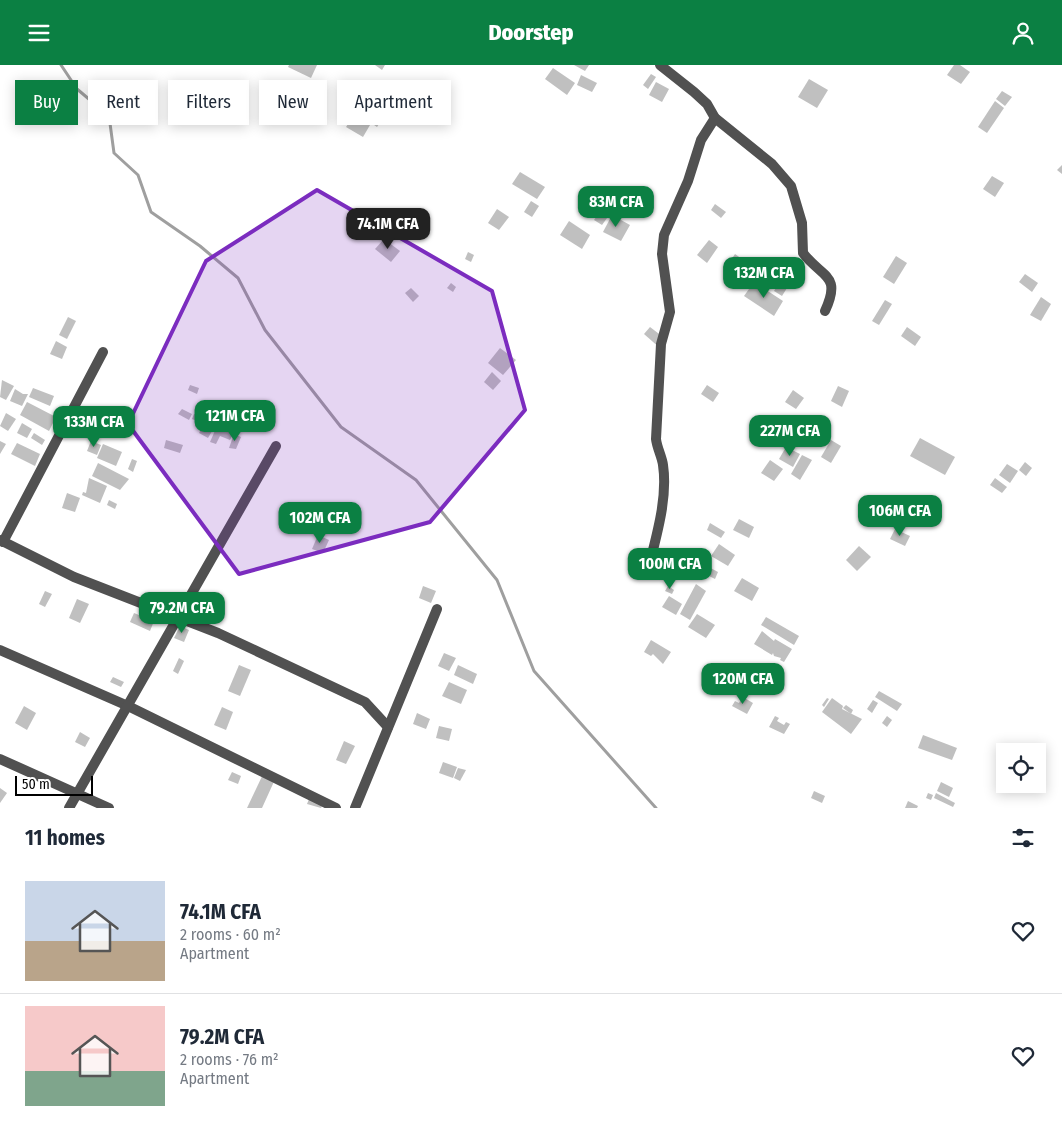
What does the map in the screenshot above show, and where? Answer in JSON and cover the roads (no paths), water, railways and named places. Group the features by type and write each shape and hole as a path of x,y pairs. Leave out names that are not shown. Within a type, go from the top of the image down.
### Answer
{"street":[{"path":"660,65 707,104 715,118 772,164 791,186 802,223 803,253 829,277 833,285 831,298 825,311"},
{"path":"648,570 657,531 663,484 663,463 658,453 656,439 661,344 670,312 662,254 664,235 688,181 701,140 715,118"},
{"path":"103,352 2,541 74,577 218,633 365,702 388,727"},
{"path":"69,808 276,447"},
{"path":"355,808 437,609"},
{"path":"0,650 128,706 336,808"},
{"path":"0,759 109,808"}],"waterway":[{"path":"61,65 77,89 109,116 114,153 138,175 151,212 200,246 238,278 265,330 341,427 416,480 497,580 534,671 656,808"}]}
